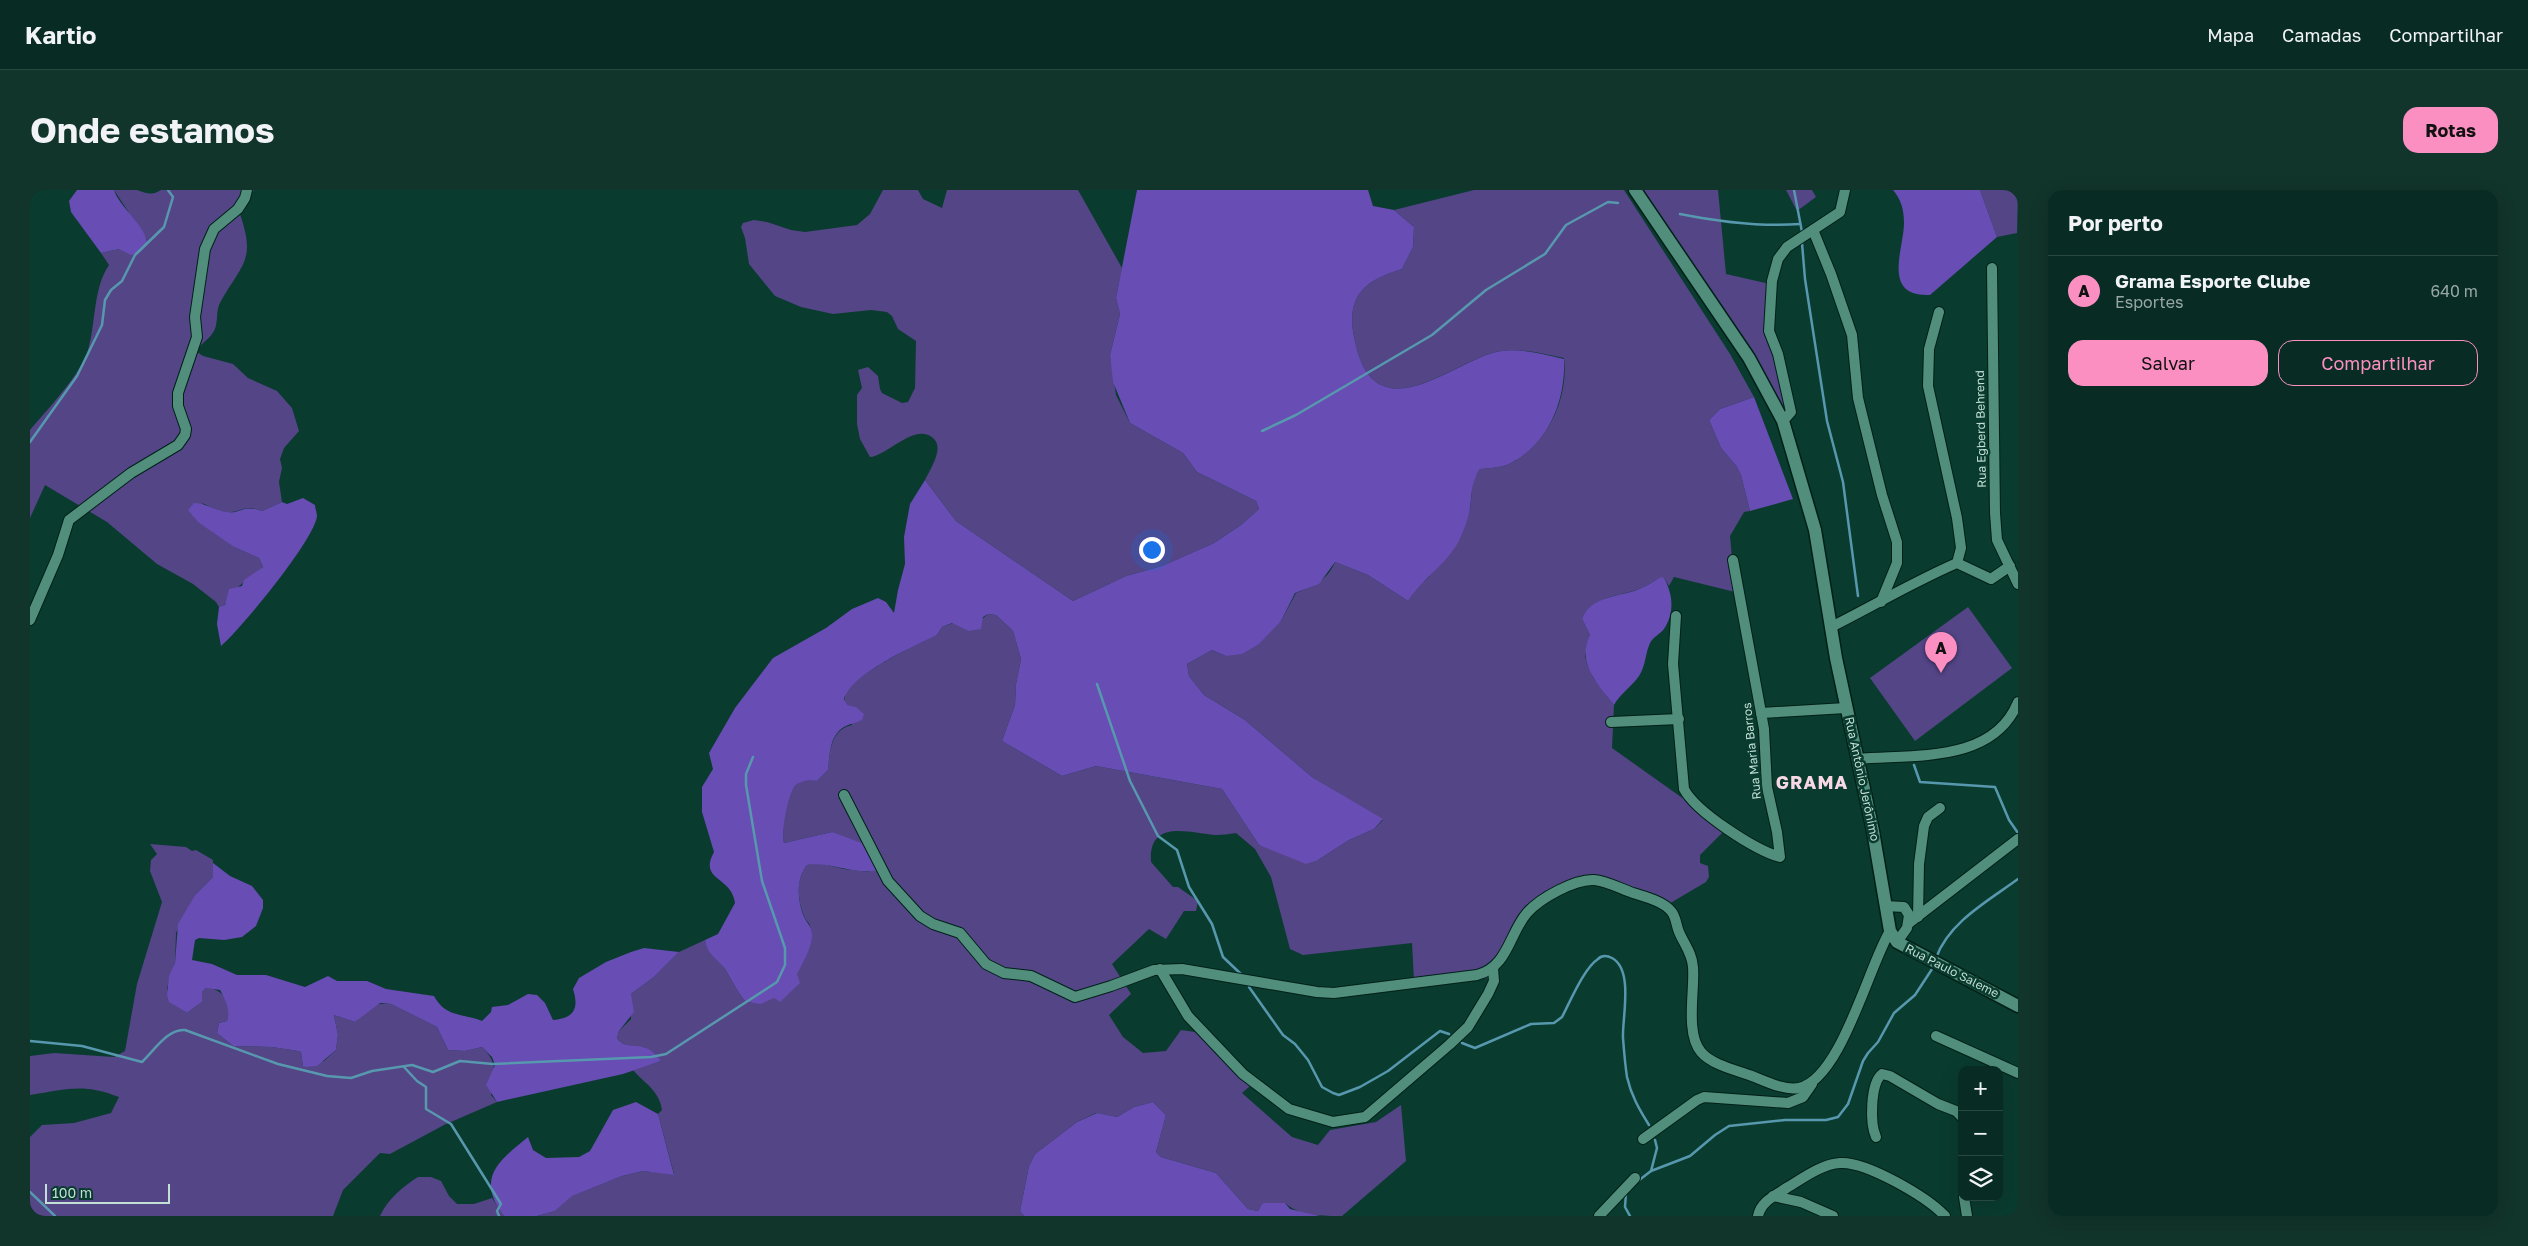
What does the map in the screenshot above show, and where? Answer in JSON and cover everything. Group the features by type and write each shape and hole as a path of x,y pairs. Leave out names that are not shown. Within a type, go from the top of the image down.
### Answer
{"main road":[{"name":"Rua Antônio Jerônimo","path":"1638,191 1749,358 1783,421 1815,530 1846,708 1876,843 1890,931"},
{"name":"Rua Paulo Saleme","path":"1890,931 1897,942 2018,1006"}],"street":[{"path":"30,620 58,556 69,520 131,473 178,445 185,435 186,428 178,406 178,393 197,337 195,317 205,249 214,229 238,209 246,198 247,190"},
{"path":"1783,421 1791,412 1778,354 1770,331 1772,281 1778,259 1787,247 1840,212 1845,190"},
{"path":"1813,230 1831,274 1852,336 1858,398 1882,495 1897,542 1897,562 1881,602"},
{"name":"Rua Egberd Behrend","path":"1992,268 1995,513 1997,540 2018,584"},
{"path":"1939,312 1929,349 1928,386 1957,518 1961,548 1957,563"},
{"name":"Rua Maria Barros","path":"1676,616 1672,664 1679,719 1682,784 1686,794 1730,830 1758,849 1780,857 1779,843 1767,787 1761,713 1733,560"},
{"path":"1831,627 1881,602 1913,582 1957,563 1991,579 2010,566"},
{"path":"1858,759 1941,753 1967,749 1995,734 2013,715 2018,702"},
{"path":"1761,713 1846,708"},
{"path":"1611,722 1679,719"},
{"path":"844,795 892,886 926,921 955,931 963,936 976,955 986,964 1004,973 1031,976 1067,995 1075,997 1160,969 1182,969 1286,988 1334,992 1456,978 1487,972 1500,961 1528,912 1561,889 1584,881 1599,881 1664,906 1673,914 1690,953 1693,965 1693,1024 1696,1044 1700,1052 1724,1065 1776,1084 1796,1089 1814,1078"},
{"path":"1918,917 1919,864 1924,826 1928,817 1940,808"},
{"path":"1897,942 1909,923 2018,839"},
{"path":"1885,906 1907,909 1909,923"},
{"path":"1643,1139 1696,1100 1704,1097 1788,1103 1803,1097 1814,1078 1836,1052 1849,1028 1878,954 1890,931"},
{"path":"1160,969 1188,1016 1243,1074 1289,1109 1333,1122 1365,1117 1449,1045 1468,1026 1488,994 1494,981 1493,968"},
{"path":"1936,1036 2018,1073"},
{"path":"1876,1137 1873,1129 1873,1102 1878,1077 1882,1074 1890,1076 1938,1104 1958,1113"},
{"path":"1758,1216 1770,1199 1829,1165 1851,1163 1915,1192 1930,1202 1945,1216"},
{"path":"1599,1216 1635,1178"},
{"path":"1770,1199 1801,1202 1833,1216"},
{"path":"1965,1201 1967,1216"}],"shaded area":[{"path":"77,190 114,190 121,203 143,231 147,245 140,252 131,255 119,249 101,253 71,212 69,201"},
{"path":"114,190 137,190 152,193 161,190 254,190 239,211 247,240 245,259 219,305 214,331 197,352 203,356 233,364 248,378 277,391 292,408 299,431 284,448 280,459 282,468 279,482 282,502 262,511 247,508 226,512 202,503 234,547 259,558 263,567 228,595 228,600 223,606 219,607 216,602 193,584 157,564 107,522 45,485 30,518 30,430 63,392 79,370 88,350 97,295 109,265 101,253 119,249 124,250 147,240"},
{"path":"883,190 918,190 923,199 942,208 947,190 1078,190 1122,268 1116,298 1120,314 1110,355 1116,395 1130,423 1183,453 1197,472 1256,501 1259,509 1241,525 1214,543 1162,566 1126,576 1073,601 956,521 925,480 937,453 938,447 933,438 926,434 918,434 870,457 860,439 857,424 857,395 862,388 858,370 868,367 878,376 882,393 902,403 908,402 915,388 916,341 898,329 892,316 887,312 871,310 833,314 801,307 775,296 749,264 745,238 741,227 743,223 754,220 805,232 857,225 870,214"},
{"path":"1137,190 1368,190 1373,206 1394,210 1414,227 1413,247 1402,269 1382,277 1364,288 1356,300 1352,314 1359,356 1370,377 1385,387 1402,388 1422,384 1496,352 1513,350 1564,359 1562,389 1558,404 1545,432 1524,455 1511,463 1499,467 1480,469 1473,484 1470,509 1463,533 1451,554 1413,593 1408,601 1368,575 1335,562 1319,584 1295,593 1281,621 1259,644 1242,654 1226,656 1212,650 1187,664 1189,676 1204,695 1245,720 1312,777 1383,819 1374,829 1349,840 1318,860 1306,864 1259,845 1222,789 1096,766 1062,776 1002,741 1015,705 1016,684 1021,659 1013,631 996,615 988,614 983,617 981,629 968,631 952,623 942,627 937,635 871,670 849,689 844,699 847,705 856,707 864,714 862,720 844,727 835,735 831,746 828,770 817,781 803,782 792,790 784,822 784,843 832,832 867,845 878,870 860,871 825,865 807,865 799,883 799,897 804,917 811,929 812,939 807,955 797,974 800,983 780,1002 774,998 761,1004 746,1002 725,969 710,953 705,940 718,934 735,903 733,894 713,874 710,868 710,861 714,852 702,812 702,787 713,769 709,753 735,708 773,658 826,628 852,609 878,598 886,602 894,613 905,564 904,537 910,504 925,480 956,521 1073,601 1126,576 1162,566 1214,543 1241,525 1259,509 1256,501 1197,472 1183,453 1130,423 1113,382 1110,355 1120,314 1116,298"},
{"path":"1474,190 1624,190 1730,354 1754,397 1720,409 1709,420 1721,448 1737,467 1741,475 1750,511 1744,512 1730,536 1735,592 1674,577 1669,586 1664,578 1661,578 1639,589 1598,602 1591,606 1582,619 1590,635 1585,656 1587,664 1593,677 1614,705 1612,748 1726,829 1700,855 1700,863 1708,866 1709,877 1706,882 1667,905 1586,877 1549,891 1525,906 1492,978 1414,981 1412,943 1303,955 1290,949 1271,877 1255,849 1236,833 1216,835 1173,831 1163,834 1156,839 1152,848 1151,862 1173,887 1178,887 1198,901 1196,911 1184,911 1166,939 1149,929 1112,964 1131,994 1109,1015 1123,1037 1143,1053 1166,1051 1181,1030 1195,1032 1250,1086 1242,1093 1292,1137 1318,1145 1330,1130 1376,1122 1401,1105 1406,1161 1342,1216 1304,1213 1285,1203 1264,1203 1258,1211 1248,1209 1216,1173 1161,1157 1156,1152 1166,1115 1153,1102 1134,1107 1117,1117 1096,1113 1077,1122 1035,1154 1029,1166 1020,1211 1024,1216 537,1216 555,1211 571,1196 622,1176 643,1171 674,1174 658,1114 662,1110 658,1097 633,1070 661,1061 644,1047 629,1047 617,1038 619,1031 631,1019 631,994 654,977 679,952 705,940 708,949 725,969 746,1002 758,1003 767,1001 784,988 800,968 811,942 810,926 802,910 799,896 799,883 807,865 819,863 869,872 832,832 784,843 785,813 792,790 803,781 817,781 828,770 832,743 835,737 839,732 852,725 845,699 849,688 858,679 885,661 937,635 942,627 953,623 968,631 988,614 996,615 1013,631 1021,659 1016,684 1015,705 1002,741 1062,776 1096,766 1222,789 1259,845 1318,860 1349,840 1374,829 1383,820 1312,777 1245,720 1204,695 1189,676 1187,664 1212,650 1226,656 1281,621 1296,593 1324,578 1335,562 1368,575 1408,601 1416,588 1429,577 1470,510 1473,481 1480,469 1507,465 1524,455 1535,445 1553,419 1563,389 1564,358 1513,350 1496,352 1421,384 1402,388 1385,387 1370,377 1359,356 1352,321 1356,300 1369,284 1402,269 1413,247 1414,227 1394,210"},
{"path":"1640,190 1718,190 1726,274 1770,284 1764,323 1790,425"},
{"path":"1786,190 1812,190 1816,197 1797,211"},
{"path":"1893,190 1980,190 1997,237 1930,295 1915,294 1905,288 1900,280 1899,258 1904,218 1900,201"},
{"path":"1980,190 2018,190 2017,233 1997,237"},
{"path":"1754,397 1793,499 1750,511 1741,475 1737,467 1721,448 1709,420 1720,409"},
{"path":"303,498 315,505 317,516 304,544 276,583 244,622 221,646 217,624 219,607 225,605 229,589 242,586 244,580 263,567 259,558 234,547 198,522 188,510 194,503 228,512 250,508 262,511 282,502 287,504"},
{"path":"1661,577 1664,578 1667,584 1672,603 1668,623 1650,643 1639,676 1614,705 1596,681 1587,664 1586,645 1590,635 1582,619 1586,611 1598,602 1639,589"},
{"path":"1968,607 2012,668 1915,741 1870,678"},
{"path":"150,844 186,847 192,851 196,850 213,860 213,877 195,895 176,933 175,963 167,988 170,1002 187,1013 202,1002 202,992 206,988 217,991 222,994 228,1004 229,1015 227,1021 219,1023 217,1033 233,1046 272,1047 301,1052 303,1067 324,1061 336,1050 338,1035 334,1015 355,1022 376,1004 391,1004 437,1027 448,1050 465,1051 482,1047 491,1058 493,1064 494,1074 491,1095 497,1102 444,1125 390,1154 380,1153 343,1190 333,1216 30,1216 30,1137 42,1125 74,1123 111,1113 119,1097 96,1090 75,1088 30,1095 30,1056 54,1053 114,1057 125,1051 137,984 162,902 150,871 151,860 157,854"},
{"path":"213,863 230,876 252,886 263,900 263,908 256,926 242,937 224,940 199,938 195,940 192,960 212,964 237,975 266,975 305,987 328,976 337,981 367,981 386,989 434,996 449,1011 482,1021 491,1012 492,1007 508,1005 528,994 537,995 545,1003 553,1020 566,1017 574,1011 576,1002 573,989 579,978 606,962 644,948 679,952 654,977 631,994 634,1012 619,1031 617,1038 623,1044 648,1049 661,1061 623,1074 497,1102 486,1085 495,1065 492,1057 482,1047 465,1051 448,1050 437,1027 391,1004 380,1003 355,1022 334,1015 338,1035 336,1050 317,1066 303,1067 301,1052 298,1051 272,1047 233,1046 217,1033 219,1023 227,1021 228,1017 227,1005 220,990 206,988 202,992 202,1002 187,1013 169,1002 167,995 169,976 175,963 178,924 195,895 213,877"},
{"path":"636,1102 658,1114 674,1175 643,1171 622,1176 572,1196 555,1211 537,1216 504,1216 496,1203 491,1181 499,1163 517,1146 528,1137 533,1150 546,1158 579,1157 590,1151 613,1110"},
{"path":"1153,1102 1166,1115 1156,1152 1161,1157 1216,1173 1248,1209 1258,1211 1263,1203 1285,1203 1290,1209 1320,1216 1024,1216 1020,1211 1029,1166 1035,1154 1077,1122 1097,1113 1117,1117 1134,1107"},
{"path":"418,1177 431,1177 441,1181 449,1196 457,1204 474,1204 492,1198 504,1216 380,1216 396,1194"}],"waterway":[{"path":"30,442 77,376 102,325 105,300 111,290 122,281 135,255 164,227 173,197 168,190"},
{"path":"1794,190 1802,232"},
{"path":"1262,431 1296,415 1432,335 1486,290 1545,254 1566,225 1608,202 1618,203"},
{"path":"1680,214 1740,223 1800,224"},
{"path":"1802,243 1805,279 1827,421 1843,482 1858,596"},
{"path":"1097,684 1130,781 1158,836 1177,850 1189,887 1212,924 1223,957 1242,975"},
{"path":"30,1041 82,1046 142,1062 167,1037 179,1030 185,1030 278,1064 327,1076 351,1078 372,1071 412,1065 433,1072 460,1061 493,1064 651,1057 666,1054 777,982 785,965 785,948 762,881 746,785 746,774 753,757"},
{"path":"1914,765 1920,782 1995,787 2009,820 2018,833"},
{"path":"1936,958 1942,945 1960,923 1982,904 2018,879"},
{"path":"1462,1043 1475,1048 1531,1024 1554,1023 1562,1017 1573,994 1593,963 1601,957 1607,956 1612,958 1619,964 1625,983 1623,1038 1627,1077 1636,1102 1649,1125"},
{"path":"1638,1181 1651,1171 1690,1156 1729,1126 1785,1120 1826,1120 1838,1117 1848,1104 1863,1061 1868,1053 1878,1042 1894,1013 1915,995 1934,966"},
{"path":"1249,987 1283,1035 1295,1044 1308,1060 1322,1087 1339,1095 1360,1087 1388,1071 1440,1031 1449,1034"},
{"path":"404,1067 417,1081 426,1087 426,1109 451,1124 501,1204 497,1211 499,1216"},
{"path":"1651,1171 1657,1148 1655,1140"},
{"path":"30,1192 55,1216"},
{"path":"1626,1193 1625,1207 1630,1216"}],"place":[{"name":"Grama Esporte Clube","path":"1941,673"}],"district":[{"name":"GRAMA","path":"1812,783"}]}
